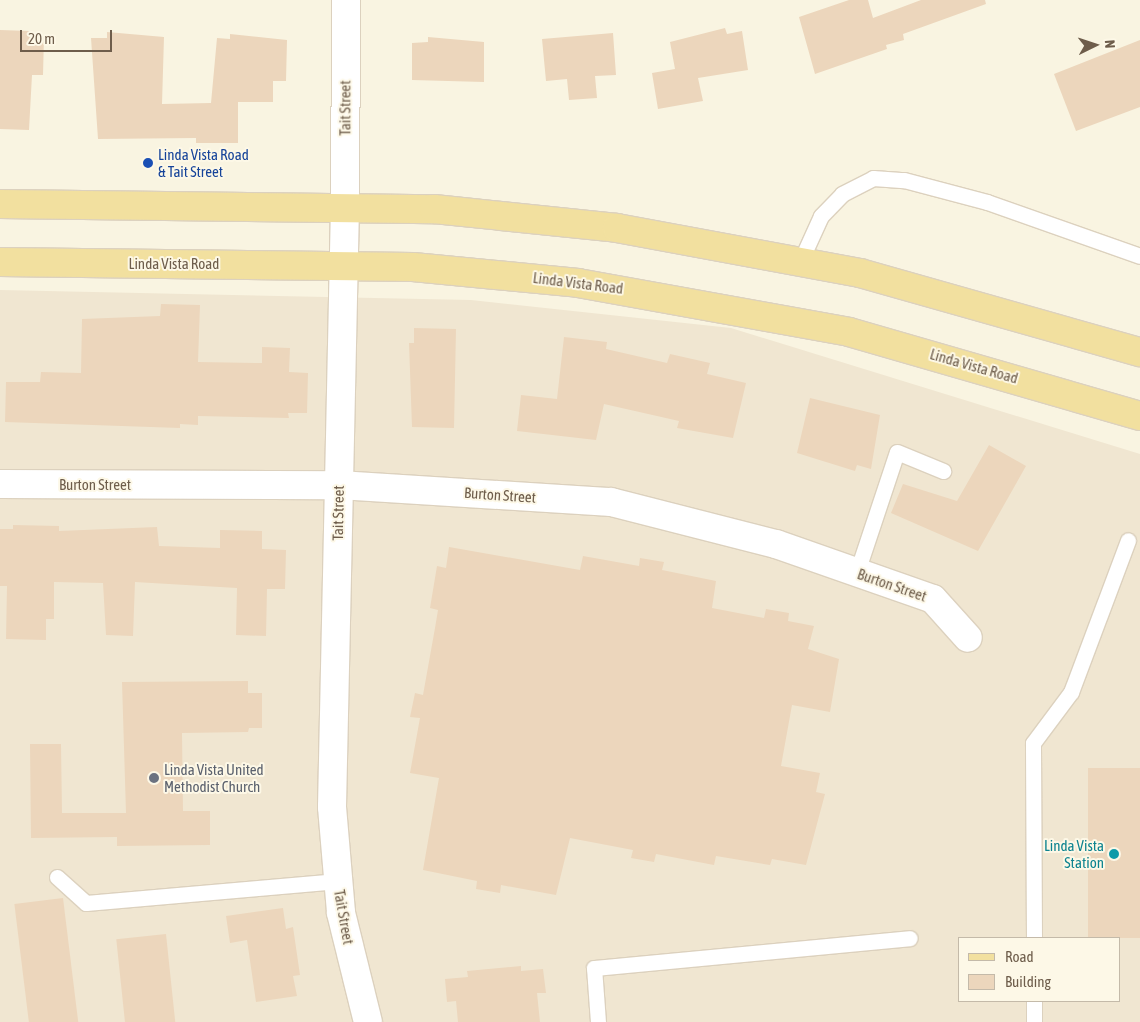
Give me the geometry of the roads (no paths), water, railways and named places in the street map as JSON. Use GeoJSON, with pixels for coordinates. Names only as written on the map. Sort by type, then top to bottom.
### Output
{"type":"FeatureCollection","features":[{"type":"Feature","properties":{"kind":"main road"},"geometry":{"type":"LineString","coordinates":[[0,204],[345,206],[528,217],[713,243],[801,260],[937,293],[1140,352]]}},
{"type":"Feature","properties":{"kind":"main road","name":"Linda Vista Road"},"geometry":{"type":"LineString","coordinates":[[0,262],[344,265],[505,274],[750,311],[916,349],[1140,416]]}},
{"type":"Feature","properties":{"kind":"street","name":"Tait Street"},"geometry":{"type":"LineString","coordinates":[[346,0],[344,265],[332,808],[341,913],[368,1022]]}},
{"type":"Feature","properties":{"kind":"street","name":"Burton Street"},"geometry":{"type":"LineString","coordinates":[[0,484],[339,485],[612,502],[776,544],[933,599],[968,638]]}},
{"type":"Feature","properties":{"kind":"lane"},"geometry":{"type":"LineString","coordinates":[[801,260],[820,216],[842,194],[872,178],[904,180],[987,202],[1140,256]]}},
{"type":"Feature","properties":{"kind":"lane"},"geometry":{"type":"LineString","coordinates":[[857,572],[897,452],[942,471]]}},
{"type":"Feature","properties":{"kind":"lane"},"geometry":{"type":"LineString","coordinates":[[1034,937],[1033,743],[1071,692],[1128,540]]}},
{"type":"Feature","properties":{"kind":"lane"},"geometry":{"type":"LineString","coordinates":[[57,877],[86,903],[338,881]]}},
{"type":"Feature","properties":{"kind":"lane"},"geometry":{"type":"LineString","coordinates":[[598,1022],[594,968],[910,938]]}},
{"type":"Feature","properties":{"kind":"lane"},"geometry":{"type":"LineString","coordinates":[[1034,1002],[1034,1022]]}},
{"type":"Feature","properties":{"kind":"place","name":"Linda Vista Road & Tait Street"},"geometry":{"type":"Point","coordinates":[148,163]}},
{"type":"Feature","properties":{"kind":"place","name":"Linda Vista United Methodist Church"},"geometry":{"type":"Point","coordinates":[154,778]}},
{"type":"Feature","properties":{"kind":"place","name":"Linda Vista Station"},"geometry":{"type":"Point","coordinates":[1114,854]}}]}
